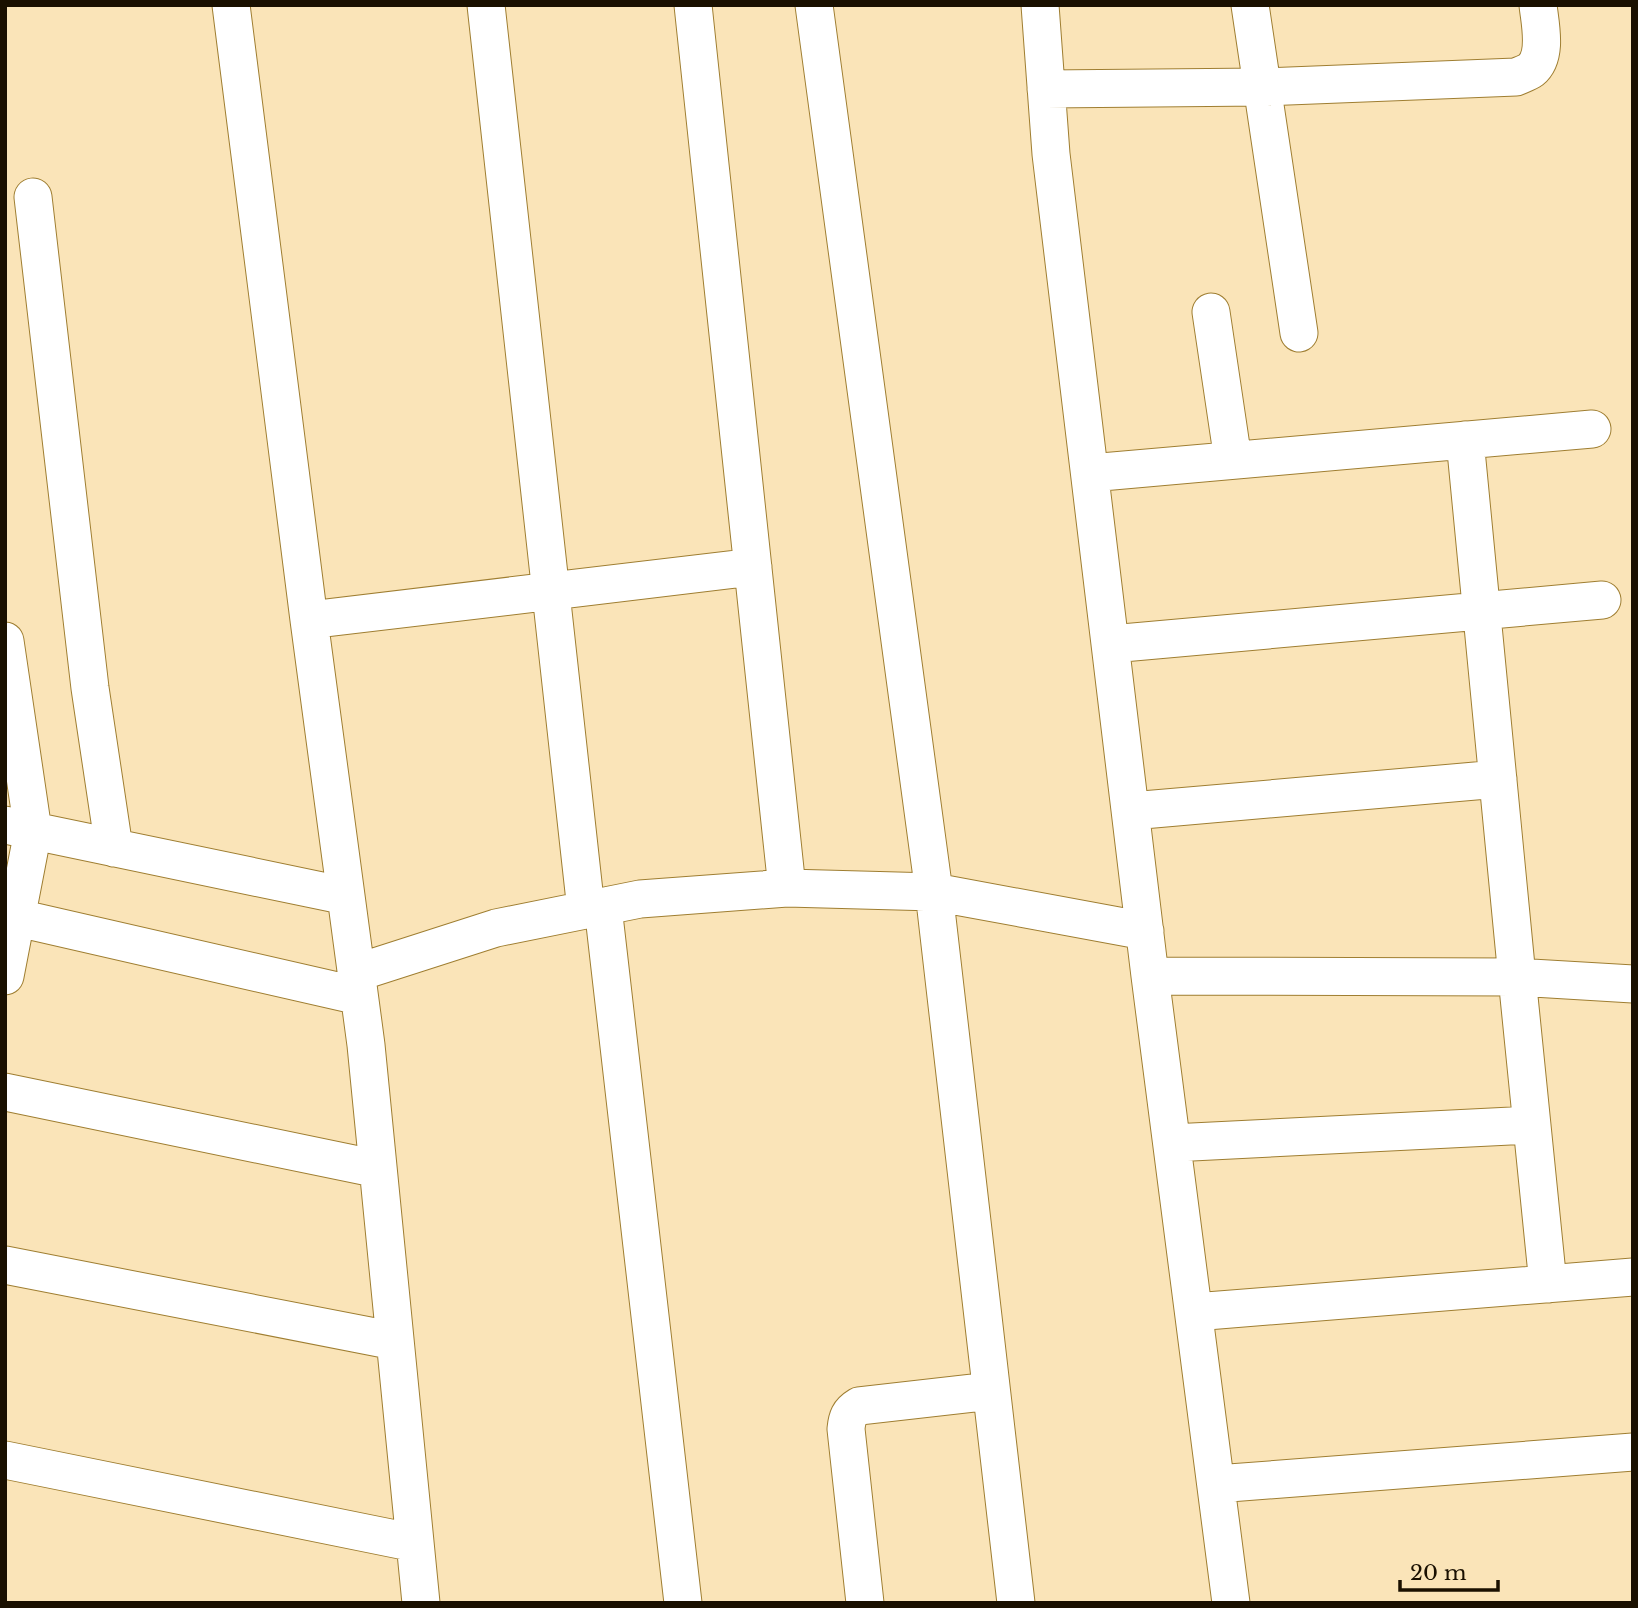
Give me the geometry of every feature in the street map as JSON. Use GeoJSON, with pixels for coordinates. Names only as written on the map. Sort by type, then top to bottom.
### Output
{"type":"FeatureCollection","features":[{"type":"Feature","properties":{"kind":"street"},"geometry":{"type":"LineString","coordinates":[[231,5],[358,985],[421,1603]]}},
{"type":"Feature","properties":{"kind":"street"},"geometry":{"type":"LineString","coordinates":[[486,5],[551,591],[595,908],[683,1603]]}},
{"type":"Feature","properties":{"kind":"street"},"geometry":{"type":"LineString","coordinates":[[694,5],[787,887]]}},
{"type":"Feature","properties":{"kind":"street"},"geometry":{"type":"LineString","coordinates":[[814,5],[934,892],[1016,1603]]}},
{"type":"Feature","properties":{"kind":"street"},"geometry":{"type":"LineString","coordinates":[[1040,5],[1052,154],[1150,976],[1231,1603]]}},
{"type":"Feature","properties":{"kind":"street"},"geometry":{"type":"LineString","coordinates":[[1250,5],[1299,333]]}},
{"type":"Feature","properties":{"kind":"street"},"geometry":{"type":"LineString","coordinates":[[1046,89],[1262,87],[1516,77],[1532,69],[1539,55],[1542,38],[1538,5]]}},
{"type":"Feature","properties":{"kind":"street"},"geometry":{"type":"LineString","coordinates":[[33,197],[90,688],[114,848]]}},
{"type":"Feature","properties":{"kind":"street"},"geometry":{"type":"LineString","coordinates":[[1210,312],[1233,460]]}},
{"type":"Feature","properties":{"kind":"street"},"geometry":{"type":"LineString","coordinates":[[1090,473],[1592,429]]}},
{"type":"Feature","properties":{"kind":"street"},"geometry":{"type":"LineString","coordinates":[[1465,440],[1548,1284]]}},
{"type":"Feature","properties":{"kind":"street"},"geometry":{"type":"LineString","coordinates":[[309,620],[753,567]]}},
{"type":"Feature","properties":{"kind":"street"},"geometry":{"type":"LineString","coordinates":[[1111,644],[1602,600]]}},
{"type":"Feature","properties":{"kind":"street"},"geometry":{"type":"LineString","coordinates":[[5,641],[19,828],[5,976]]}},
{"type":"Feature","properties":{"kind":"street"},"geometry":{"type":"LineString","coordinates":[[1131,811],[1498,779]]}},
{"type":"Feature","properties":{"kind":"street"},"geometry":{"type":"LineString","coordinates":[[19,828],[346,896]]}},
{"type":"Feature","properties":{"kind":"street"},"geometry":{"type":"LineString","coordinates":[[11,916],[358,985],[496,928],[640,899],[787,887],[934,892],[1145,930]]}},
{"type":"Feature","properties":{"kind":"street"},"geometry":{"type":"LineString","coordinates":[[1150,976],[1517,977],[1633,984]]}},
{"type":"Feature","properties":{"kind":"street"},"geometry":{"type":"LineString","coordinates":[[5,1092],[378,1170]]}},
{"type":"Feature","properties":{"kind":"street"},"geometry":{"type":"LineString","coordinates":[[1172,1143],[1532,1125]]}},
{"type":"Feature","properties":{"kind":"street"},"geometry":{"type":"LineString","coordinates":[[5,1265],[395,1341]]}},
{"type":"Feature","properties":{"kind":"street"},"geometry":{"type":"LineString","coordinates":[[1194,1311],[1633,1277]]}},
{"type":"Feature","properties":{"kind":"street"},"geometry":{"type":"LineString","coordinates":[[866,1603],[846,1429],[852,1410],[859,1406],[991,1391]]}},
{"type":"Feature","properties":{"kind":"street"},"geometry":{"type":"LineString","coordinates":[[1216,1484],[1633,1452]]}},
{"type":"Feature","properties":{"kind":"street"},"geometry":{"type":"LineString","coordinates":[[5,1460],[415,1543]]}}]}
